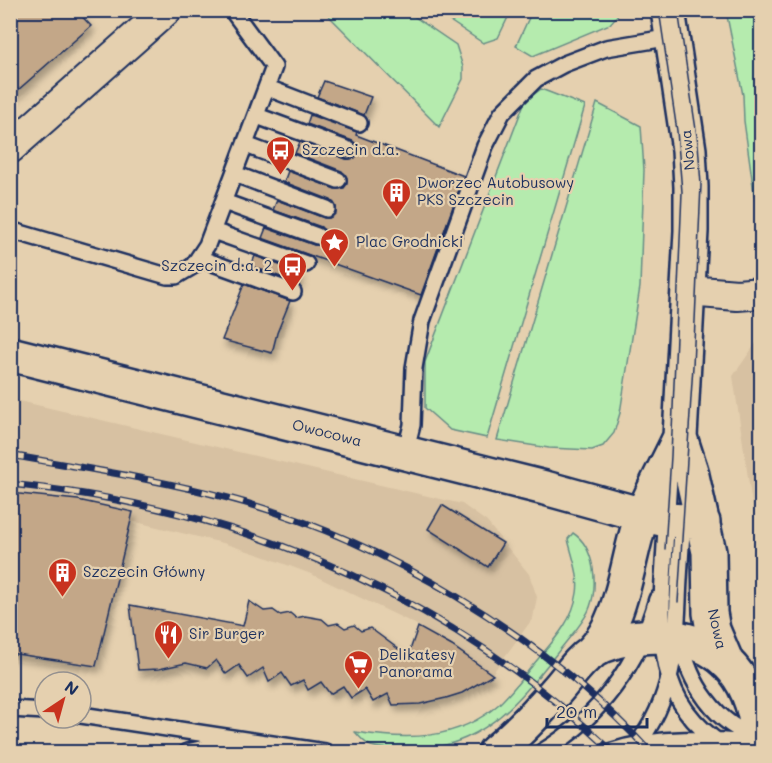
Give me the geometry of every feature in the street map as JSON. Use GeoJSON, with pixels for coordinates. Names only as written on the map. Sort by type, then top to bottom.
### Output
{"type":"FeatureCollection","features":[{"type":"Feature","properties":{"kind":"street"},"geometry":{"type":"LineString","coordinates":[[10,148],[165,10]]}},
{"type":"Feature","properties":{"kind":"street","name":"Nowa"},"geometry":{"type":"LineString","coordinates":[[590,654],[600,641],[615,611],[672,525],[679,449],[692,231],[691,178],[670,24]]}},
{"type":"Feature","properties":{"kind":"street"},"geometry":{"type":"LineString","coordinates":[[688,291],[744,295],[762,293]]}},
{"type":"Feature","properties":{"kind":"street","name":"Owocowa"},"geometry":{"type":"LineString","coordinates":[[10,354],[556,490],[672,525]]}},
{"type":"Feature","properties":{"kind":"street","name":"Nowa"},"geometry":{"type":"LineString","coordinates":[[672,525],[679,449]]}},
{"type":"Feature","properties":{"kind":"street","name":"Nowa"},"geometry":{"type":"LineString","coordinates":[[672,525],[709,552],[710,613],[716,640],[752,704],[756,745]]}},
{"type":"Feature","properties":{"kind":"street"},"geometry":{"type":"LineString","coordinates":[[511,746],[590,654],[620,639],[666,637],[710,649],[762,699]]}},
{"type":"Feature","properties":{"kind":"lane"},"geometry":{"type":"LineString","coordinates":[[10,230],[167,276],[177,276],[185,272],[199,258],[213,231],[274,67],[232,10]]}},
{"type":"Feature","properties":{"kind":"lane"},"geometry":{"type":"LineString","coordinates":[[405,453],[412,425],[414,368],[422,321],[485,146],[502,113],[536,79],[564,64],[670,24]]}},
{"type":"Feature","properties":{"kind":"lane"},"geometry":{"type":"LineString","coordinates":[[268,88],[359,123]]}},
{"type":"Feature","properties":{"kind":"lane"},"geometry":{"type":"LineString","coordinates":[[257,116],[349,150]]}},
{"type":"Feature","properties":{"kind":"lane"},"geometry":{"type":"LineString","coordinates":[[246,145],[338,180]]}},
{"type":"Feature","properties":{"kind":"lane"},"geometry":{"type":"LineString","coordinates":[[235,174],[327,208]]}},
{"type":"Feature","properties":{"kind":"lane"},"geometry":{"type":"LineString","coordinates":[[224,202],[316,236]]}},
{"type":"Feature","properties":{"kind":"lane"},"geometry":{"type":"LineString","coordinates":[[213,231],[306,264]]}},
{"type":"Feature","properties":{"kind":"lane"},"geometry":{"type":"LineString","coordinates":[[199,258],[293,292]]}},
{"type":"Feature","properties":{"kind":"lane"},"geometry":{"type":"LineString","coordinates":[[542,753],[575,729],[598,707],[629,666],[666,637],[678,602],[672,525]]}},
{"type":"Feature","properties":{"kind":"lane"},"geometry":{"type":"LineString","coordinates":[[672,525],[666,637],[669,680],[690,718],[713,740],[756,745]]}},
{"type":"Feature","properties":{"kind":"lane"},"geometry":{"type":"LineString","coordinates":[[666,637],[704,697],[756,745]]}},
{"type":"Feature","properties":{"kind":"lane"},"geometry":{"type":"LineString","coordinates":[[633,749],[654,719],[669,680]]}},
{"type":"Feature","properties":{"kind":"lane"},"geometry":{"type":"LineString","coordinates":[[10,709],[33,710]]}},
{"type":"Feature","properties":{"kind":"lane"},"geometry":{"type":"LineString","coordinates":[[93,717],[325,753]]}},
{"type":"Feature","properties":{"kind":"lane"},"geometry":{"type":"LineString","coordinates":[[609,753],[679,739],[756,745]]}},
{"type":"Feature","properties":{"kind":"lane"},"geometry":{"type":"LineString","coordinates":[[187,753],[248,740]]}},
{"type":"Feature","properties":{"kind":"lane"},"geometry":{"type":"LineString","coordinates":[[485,753],[511,746]]}},
{"type":"Feature","properties":{"kind":"shaded area"},"geometry":{"type":"Polygon","coordinates":[[[761,336],[761,565],[733,376],[761,336]]]}},
{"type":"Feature","properties":{"kind":"shaded area"},"geometry":{"type":"Polygon","coordinates":[[[11,399],[462,504],[487,522],[529,574],[537,597],[533,618],[492,674],[415,624],[311,574],[223,543],[132,521],[133,512],[78,500],[11,493],[11,399]]]}},
{"type":"Feature","properties":{"kind":"green space"},"geometry":{"type":"Polygon","coordinates":[[[532,10],[621,11],[610,24],[533,56],[516,46],[532,10]]]}},
{"type":"Feature","properties":{"kind":"green space"},"geometry":{"type":"Polygon","coordinates":[[[324,11],[406,11],[456,45],[463,67],[463,79],[439,127],[324,11]]]}},
{"type":"Feature","properties":{"kind":"green space"},"geometry":{"type":"Polygon","coordinates":[[[435,11],[511,11],[498,38],[483,43],[435,11]]]}},
{"type":"Feature","properties":{"kind":"green space"},"geometry":{"type":"Polygon","coordinates":[[[726,11],[761,11],[761,209],[755,200],[744,121],[743,95],[726,11]]]}},
{"type":"Feature","properties":{"kind":"green space"},"geometry":{"type":"Polygon","coordinates":[[[541,89],[585,106],[487,438],[450,430],[425,408],[425,362],[525,101],[541,89]]]}},
{"type":"Feature","properties":{"kind":"green space"},"geometry":{"type":"Polygon","coordinates":[[[597,103],[641,126],[644,170],[640,287],[620,413],[614,433],[603,446],[592,450],[549,448],[497,440],[597,103]]]}},
{"type":"Feature","properties":{"kind":"green space"},"geometry":{"type":"Polygon","coordinates":[[[573,533],[586,547],[593,567],[594,588],[590,607],[582,622],[541,673],[506,711],[486,727],[463,739],[438,747],[378,748],[367,744],[355,732],[394,736],[431,735],[466,725],[499,704],[557,636],[572,612],[578,586],[577,572],[568,539],[573,533]]]}},
{"type":"Feature","properties":{"kind":"building"},"geometry":{"type":"Polygon","coordinates":[[[10,10],[76,10],[91,26],[10,97],[10,10]]]}},
{"type":"Feature","properties":{"kind":"building"},"geometry":{"type":"Polygon","coordinates":[[[324,81],[371,97],[364,115],[317,97],[324,81]]]}},
{"type":"Feature","properties":{"kind":"building","name":"Dworzec Autobusowy PKS Szczecin"},"geometry":{"type":"Polygon","coordinates":[[[310,115],[464,176],[421,295],[262,238],[266,228],[314,245],[319,245],[326,240],[326,234],[321,227],[273,210],[277,200],[324,218],[329,218],[336,213],[336,207],[331,200],[284,182],[288,171],[335,189],[344,188],[347,184],[347,178],[342,171],[295,153],[300,142],[346,159],[355,158],[358,154],[358,148],[353,141],[307,124],[310,115]]]}},
{"type":"Feature","properties":{"kind":"building"},"geometry":{"type":"Polygon","coordinates":[[[255,256],[301,273],[297,283],[251,266],[255,256]]]}},
{"type":"Feature","properties":{"kind":"building"},"geometry":{"type":"Polygon","coordinates":[[[244,284],[290,301],[277,333],[272,353],[222,340],[244,284]]]}},
{"type":"Feature","properties":{"kind":"building","name":"Szczecin Główny"},"geometry":{"type":"Polygon","coordinates":[[[10,493],[78,500],[133,512],[96,666],[10,653],[10,493]]]}},
{"type":"Feature","properties":{"kind":"building"},"geometry":{"type":"Polygon","coordinates":[[[442,505],[503,543],[488,567],[428,529],[442,505]]]}},
{"type":"Feature","properties":{"kind":"building"},"geometry":{"type":"Polygon","coordinates":[[[249,601],[264,611],[273,610],[280,615],[290,613],[296,618],[305,616],[322,619],[329,625],[338,623],[345,628],[354,625],[361,631],[370,628],[408,656],[418,627],[452,646],[493,675],[462,693],[446,698],[420,704],[393,705],[388,694],[373,702],[365,689],[351,698],[343,686],[330,694],[321,682],[308,690],[303,680],[291,686],[282,673],[269,682],[263,668],[248,678],[239,665],[226,674],[216,660],[207,668],[186,663],[159,669],[138,670],[130,605],[243,626],[249,601]]]}},
{"type":"Feature","properties":{"kind":"tram line"},"geometry":{"type":"LineString","coordinates":[[659,10],[677,131],[682,192],[665,549]]}},
{"type":"Feature","properties":{"kind":"tram line"},"geometry":{"type":"LineString","coordinates":[[678,10],[698,143],[701,185],[693,366],[678,602]]}},
{"type":"Feature","properties":{"kind":"railway"},"geometry":{"type":"LineString","coordinates":[[10,455],[201,491],[286,516],[344,538],[401,565],[457,596],[510,631],[561,669],[608,709],[650,752]]}},
{"type":"Feature","properties":{"kind":"railway"},"geometry":{"type":"LineString","coordinates":[[10,484],[95,496],[177,514],[257,537],[334,567],[409,603],[480,646],[548,696],[613,752]]}},
{"type":"Feature","properties":{"kind":"place","name":"Szczecin d.a."},"geometry":{"type":"Point","coordinates":[281,176]}},
{"type":"Feature","properties":{"kind":"place","name":"Dworzec Autobusowy PKS Szczecin"},"geometry":{"type":"Point","coordinates":[396,218]}},
{"type":"Feature","properties":{"kind":"place","name":"Plac Grodnicki"},"geometry":{"type":"Point","coordinates":[335,268]}},
{"type":"Feature","properties":{"kind":"place","name":"Szczecin d.a. 2"},"geometry":{"type":"Point","coordinates":[293,292]}},
{"type":"Feature","properties":{"kind":"place","name":"Szczecin Główny"},"geometry":{"type":"Point","coordinates":[62,598]}},
{"type":"Feature","properties":{"kind":"place","name":"Sir Burger"},"geometry":{"type":"Point","coordinates":[168,660]}},
{"type":"Feature","properties":{"kind":"place","name":"Delikatesy Panorama"},"geometry":{"type":"Point","coordinates":[358,690]}}]}
